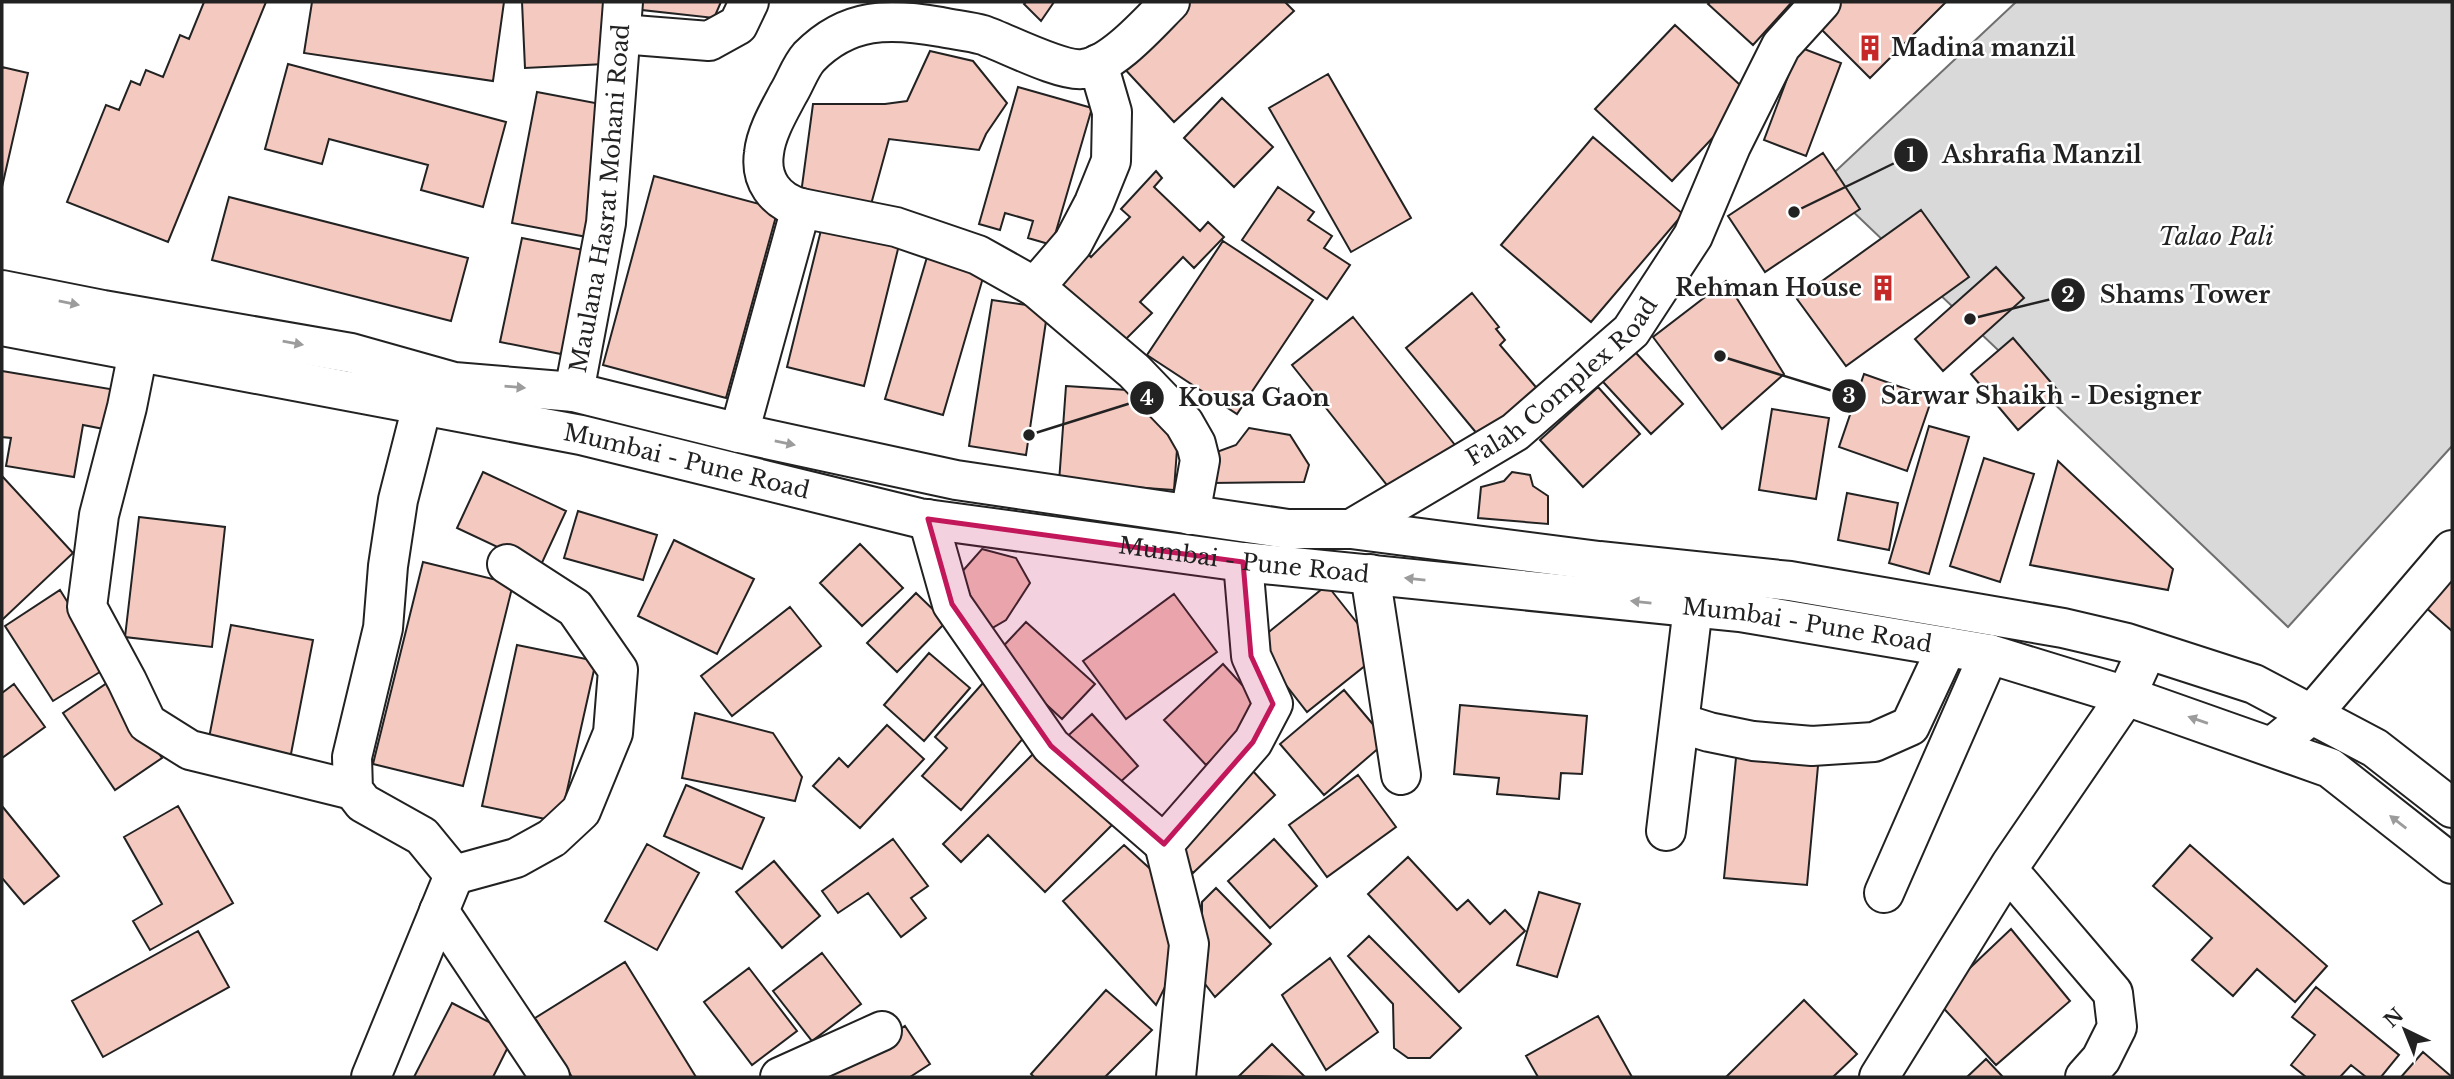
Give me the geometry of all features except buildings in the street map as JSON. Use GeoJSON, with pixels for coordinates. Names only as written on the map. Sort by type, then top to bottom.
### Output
{"type":"FeatureCollection","features":[{"type":"Feature","properties":{"kind":"street"},"geometry":{"type":"LineString","coordinates":[[622,18],[709,41],[738,25],[749,2]]}},
{"type":"Feature","properties":{"kind":"street"},"geometry":{"type":"LineString","coordinates":[[1170,2],[1141,31],[1098,64],[1087,69],[1076,70],[1032,56],[981,34],[918,23],[871,22],[840,33],[808,58],[779,112],[764,150],[763,170],[770,186],[786,204],[896,227],[978,255],[1035,287],[1134,371],[1184,423],[1196,444],[1200,460],[1190,515]]}},
{"type":"Feature","properties":{"kind":"street","name":"Falah Complex Road"},"geometry":{"type":"LineString","coordinates":[[1352,529],[1515,432],[1630,331],[1693,236],[1731,146],[1781,46],[1821,2]]}},
{"type":"Feature","properties":{"kind":"street","name":"Maulana Hasrat Mohani Road"},"geometry":{"type":"LineString","coordinates":[[574,392],[606,223],[622,18]]}},
{"type":"Feature","properties":{"kind":"street"},"geometry":{"type":"LineString","coordinates":[[1035,287],[1073,243],[1094,203],[1111,161],[1112,112],[1098,64]]}},
{"type":"Feature","properties":{"kind":"street"},"geometry":{"type":"LineString","coordinates":[[739,433],[801,208]]}},
{"type":"Feature","properties":{"kind":"street","name":"Mumbai - Pune Road"},"geometry":{"type":"LineString","coordinates":[[2,290],[351,352],[454,382],[574,392],[739,433],[956,480],[1288,528],[1352,529],[1600,561],[1790,581],[2063,628],[2147,650],[2254,684],[2375,748],[2452,808]]}},
{"type":"Feature","properties":{"kind":"street","name":"Mumbai - Pune Road"},"geometry":{"type":"LineString","coordinates":[[2,326],[581,435],[928,519],[1243,562],[1740,612],[1989,654],[2126,695],[2330,768],[2452,864]]}},
{"type":"Feature","properties":{"kind":"street"},"geometry":{"type":"LineString","coordinates":[[138,352],[127,407],[99,515],[87,607],[147,723],[190,750],[353,790]]}},
{"type":"Feature","properties":{"kind":"street"},"geometry":{"type":"LineString","coordinates":[[422,406],[398,500],[387,566],[383,628],[352,757],[353,790],[363,803],[422,836],[454,875]]}},
{"type":"Feature","properties":{"kind":"street"},"geometry":{"type":"LineString","coordinates":[[928,519],[952,604],[1051,746],[1164,844],[1189,944],[1176,1077]]}},
{"type":"Feature","properties":{"kind":"street"},"geometry":{"type":"LineString","coordinates":[[2273,747],[2312,715],[2452,550]]}},
{"type":"Feature","properties":{"kind":"street"},"geometry":{"type":"LineString","coordinates":[[1164,844],[1253,742],[1273,704],[1251,656],[1243,562]]}},
{"type":"Feature","properties":{"kind":"street"},"geometry":{"type":"LineString","coordinates":[[454,875],[516,858],[552,838],[581,811],[613,733],[618,670],[575,608],[507,564]]}},
{"type":"Feature","properties":{"kind":"street"},"geometry":{"type":"LineString","coordinates":[[1370,574],[1401,775]]}},
{"type":"Feature","properties":{"kind":"street"},"geometry":{"type":"LineString","coordinates":[[1667,831],[1693,607]]}},
{"type":"Feature","properties":{"kind":"street"},"geometry":{"type":"LineString","coordinates":[[1680,723],[1753,741],[1812,746],[1874,742],[1910,726],[1947,647]]}},
{"type":"Feature","properties":{"kind":"street"},"geometry":{"type":"LineString","coordinates":[[1879,1077],[2008,870],[2126,695],[2147,650]]}},
{"type":"Feature","properties":{"kind":"street"},"geometry":{"type":"LineString","coordinates":[[1884,892],[1989,654]]}},
{"type":"Feature","properties":{"kind":"street"},"geometry":{"type":"LineString","coordinates":[[2008,870],[2113,993],[2117,1027],[2101,1059],[2085,1077]]}},
{"type":"Feature","properties":{"kind":"street"},"geometry":{"type":"LineString","coordinates":[[372,1077],[454,875]]}},
{"type":"Feature","properties":{"kind":"street"},"geometry":{"type":"LineString","coordinates":[[439,911],[550,1077]]}},
{"type":"Feature","properties":{"kind":"street"},"geometry":{"type":"LineString","coordinates":[[780,1077],[882,1031]]}},
{"type":"Feature","properties":{"kind":"highlighted area"},"geometry":{"type":"Polygon","coordinates":[[[928,519],[1243,562],[1251,656],[1273,704],[1253,742],[1164,844],[1051,746],[952,604],[928,519]]]}},
{"type":"Feature","properties":{"kind":"water","name":"Talao Pali"},"geometry":{"type":"Polygon","coordinates":[[[2016,2],[2452,2],[2452,446],[2288,627],[1823,183],[2016,2]]]}},
{"type":"Feature","properties":{"kind":"place","name":"Madina manzil"},"geometry":{"type":"Point","coordinates":[1870,48]}},
{"type":"Feature","properties":{"kind":"place","name":"Ashrafia Manzil"},"geometry":{"type":"Point","coordinates":[1794,212]}},
{"type":"Feature","properties":{"kind":"place","name":"Rehman House"},"geometry":{"type":"Point","coordinates":[1883,288]}},
{"type":"Feature","properties":{"kind":"place","name":"Shams Tower"},"geometry":{"type":"Point","coordinates":[1970,319]}},
{"type":"Feature","properties":{"kind":"place","name":"Sarwar Shaikh - Designer"},"geometry":{"type":"Point","coordinates":[1720,356]}},
{"type":"Feature","properties":{"kind":"place","name":"Kousa Gaon"},"geometry":{"type":"Point","coordinates":[1029,435]}}]}
